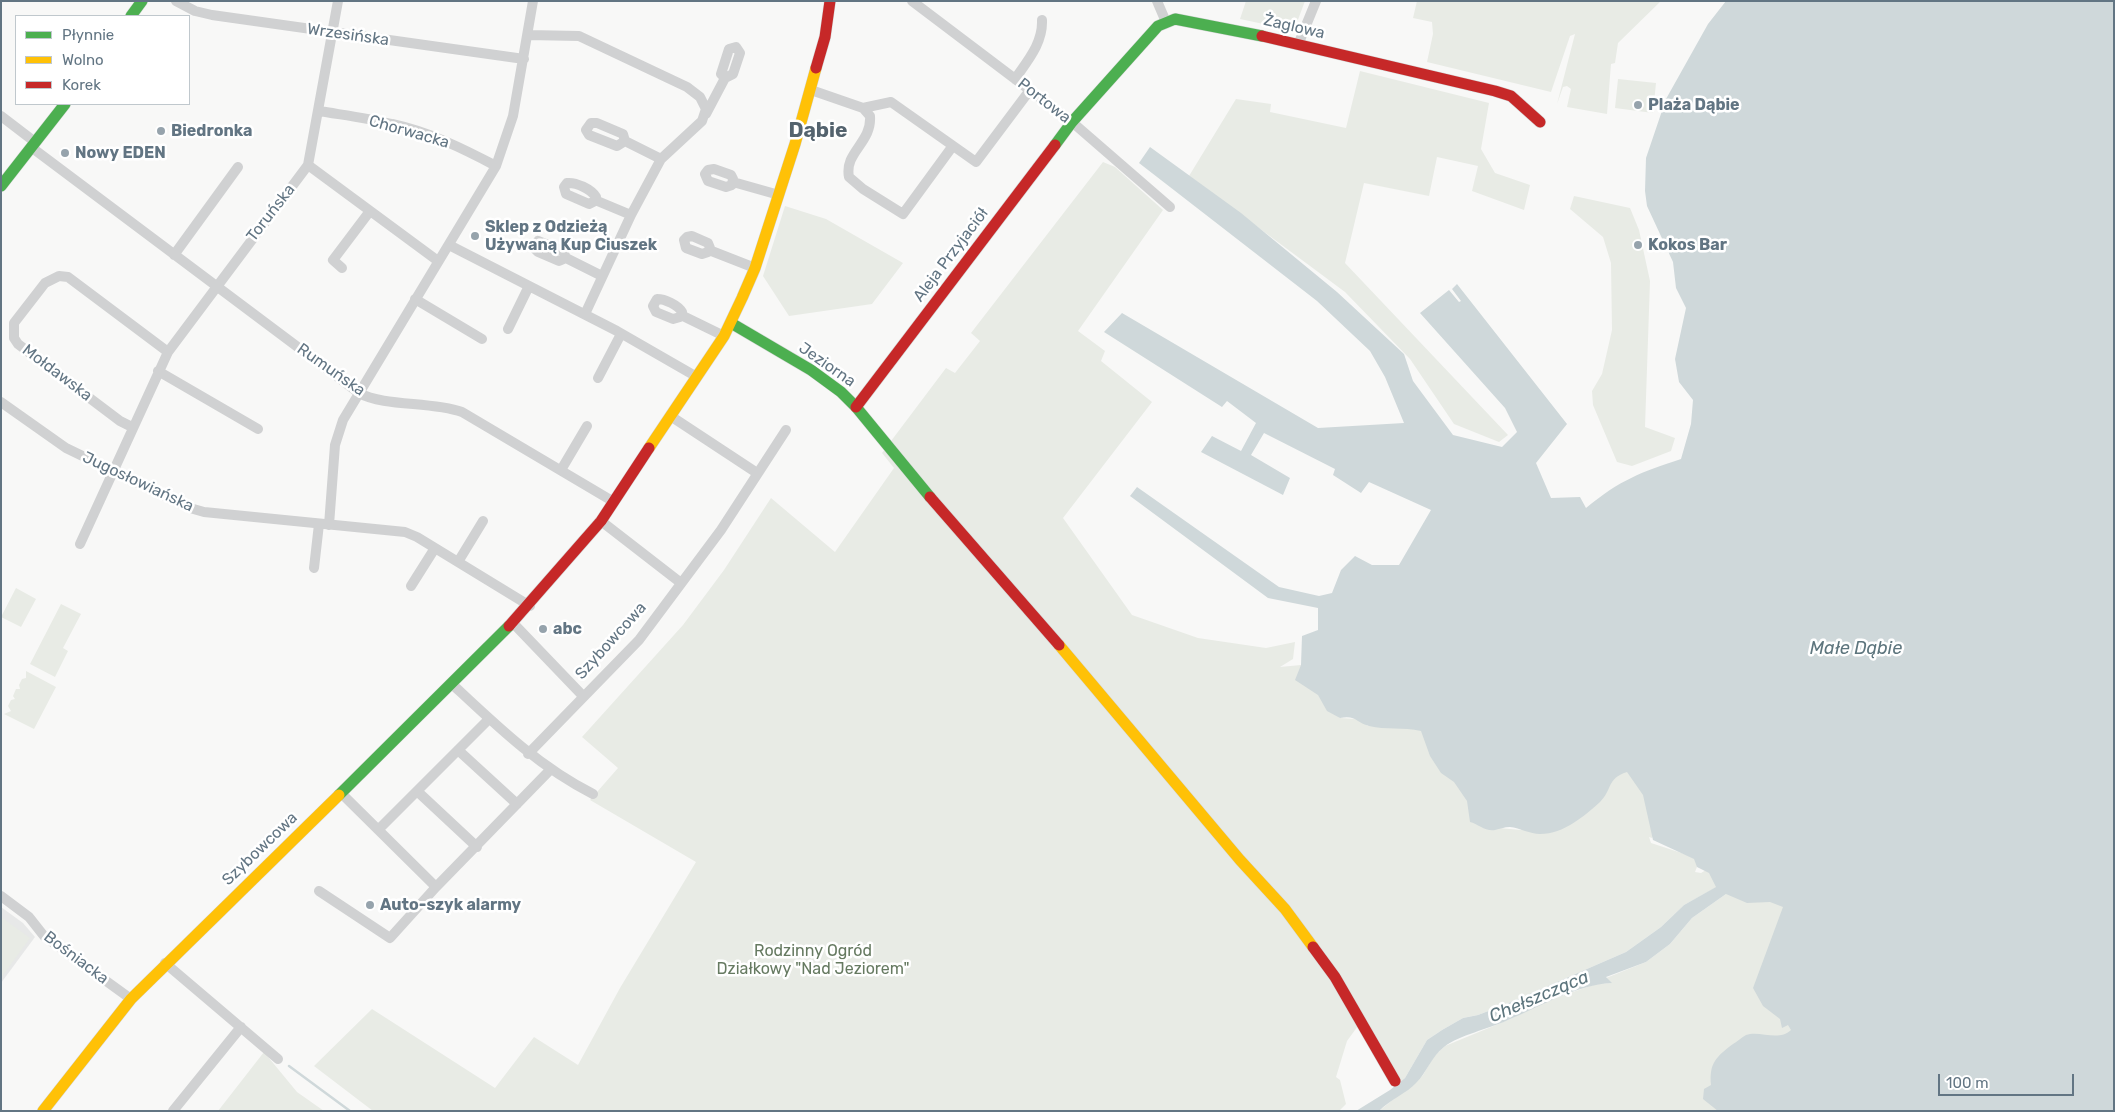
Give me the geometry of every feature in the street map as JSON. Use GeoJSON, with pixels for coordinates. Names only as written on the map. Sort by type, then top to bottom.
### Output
{"type":"FeatureCollection","features":[{"type":"Feature","properties":{"kind":"street"},"geometry":{"type":"LineString","coordinates":[[132,15],[142,1]]}},
{"type":"Feature","properties":{"kind":"street","name":"Wrzesińska"},"geometry":{"type":"LineString","coordinates":[[176,1],[195,11],[212,16],[524,59]]}},
{"type":"Feature","properties":{"kind":"street","name":"Toruńska"},"geometry":{"type":"LineString","coordinates":[[80,544],[112,470],[168,352],[308,166],[338,1]]}},
{"type":"Feature","properties":{"kind":"street"},"geometry":{"type":"LineString","coordinates":[[314,568],[324,525],[335,445],[342,420],[496,166],[510,131],[533,1]]}},
{"type":"Feature","properties":{"kind":"street","name":"Szybowcowa"},"geometry":{"type":"LineString","coordinates":[[43,1111],[131,999],[530,606],[614,502],[724,336],[755,268],[811,90],[824,37],[830,1]]}},
{"type":"Feature","properties":{"kind":"street","name":"Portowa"},"geometry":{"type":"LineString","coordinates":[[912,1],[1072,122],[1170,207]]}},
{"type":"Feature","properties":{"kind":"street"},"geometry":{"type":"LineString","coordinates":[[1072,122],[1148,35],[1166,22],[1156,1]]}},
{"type":"Feature","properties":{"kind":"street"},"geometry":{"type":"LineString","coordinates":[[1298,45],[1316,1]]}},
{"type":"Feature","properties":{"kind":"street","name":"Żaglowa"},"geometry":{"type":"LineString","coordinates":[[1166,22],[1185,19],[1511,96],[1540,122]]}},
{"type":"Feature","properties":{"kind":"street"},"geometry":{"type":"LineString","coordinates":[[1016,79],[1039,43],[1042,34],[1042,20]]}},
{"type":"Feature","properties":{"kind":"street"},"geometry":{"type":"LineString","coordinates":[[528,35],[579,36],[693,91],[700,97],[706,109],[706,114]]}},
{"type":"Feature","properties":{"kind":"street"},"geometry":{"type":"LineString","coordinates":[[585,314],[631,216],[661,159],[702,121],[725,78]]}},
{"type":"Feature","properties":{"kind":"street"},"geometry":{"type":"LineString","coordinates":[[811,90],[863,108],[870,116],[870,132],[848,163],[849,177],[863,189],[903,214],[952,147]]}},
{"type":"Feature","properties":{"kind":"street"},"geometry":{"type":"LineString","coordinates":[[863,108],[890,102],[976,162],[1030,90]]}},
{"type":"Feature","properties":{"kind":"street"},"geometry":{"type":"LineString","coordinates":[[1,186],[64,105]]}},
{"type":"Feature","properties":{"kind":"street","name":"Chorwacka"},"geometry":{"type":"LineString","coordinates":[[319,111],[391,124],[413,130],[450,143],[496,166]]}},
{"type":"Feature","properties":{"kind":"street","name":"Rumuńska"},"geometry":{"type":"LineString","coordinates":[[1,116],[33,145],[174,255],[359,393],[376,398],[448,407],[462,412],[614,502]]}},
{"type":"Feature","properties":{"kind":"street","name":"Aleja Przyjaciół"},"geometry":{"type":"LineString","coordinates":[[856,407],[1072,122]]}},
{"type":"Feature","properties":{"kind":"street"},"geometry":{"type":"LineString","coordinates":[[625,141],[661,159]]}},
{"type":"Feature","properties":{"kind":"street"},"geometry":{"type":"LineString","coordinates":[[308,166],[438,261]]}},
{"type":"Feature","properties":{"kind":"street"},"geometry":{"type":"LineString","coordinates":[[174,255],[238,167]]}},
{"type":"Feature","properties":{"kind":"street"},"geometry":{"type":"LineString","coordinates":[[733,182],[779,195]]}},
{"type":"Feature","properties":{"kind":"street"},"geometry":{"type":"LineString","coordinates":[[595,200],[631,216]]}},
{"type":"Feature","properties":{"kind":"street"},"geometry":{"type":"LineString","coordinates":[[342,268],[333,260],[370,211]]}},
{"type":"Feature","properties":{"kind":"street"},"geometry":{"type":"LineString","coordinates":[[449,245],[585,314],[697,377]]}},
{"type":"Feature","properties":{"kind":"street"},"geometry":{"type":"LineString","coordinates":[[709,250],[755,268]]}},
{"type":"Feature","properties":{"kind":"street"},"geometry":{"type":"LineString","coordinates":[[566,258],[602,276]]}},
{"type":"Feature","properties":{"kind":"street","name":"Mołdawska"},"geometry":{"type":"LineString","coordinates":[[132,427],[120,421],[18,344],[14,338],[14,323],[45,282],[59,276],[68,278],[168,352]]}},
{"type":"Feature","properties":{"kind":"street"},"geometry":{"type":"LineString","coordinates":[[508,329],[529,286]]}},
{"type":"Feature","properties":{"kind":"street"},"geometry":{"type":"LineString","coordinates":[[415,299],[482,339]]}},
{"type":"Feature","properties":{"kind":"street"},"geometry":{"type":"LineString","coordinates":[[681,315],[724,336]]}},
{"type":"Feature","properties":{"kind":"street","name":"Jeziorna"},"geometry":{"type":"LineString","coordinates":[[731,323],[811,370],[841,392],[856,407],[908,472],[1043,626],[1240,860],[1285,909],[1335,976],[1395,1082]]}},
{"type":"Feature","properties":{"kind":"street"},"geometry":{"type":"LineString","coordinates":[[598,378],[621,334]]}},
{"type":"Feature","properties":{"kind":"street"},"geometry":{"type":"LineString","coordinates":[[158,371],[258,429]]}},
{"type":"Feature","properties":{"kind":"street","name":"Jugosłowiańska"},"geometry":{"type":"LineString","coordinates":[[1,402],[66,448],[204,512],[405,532],[435,548],[530,606]]}},
{"type":"Feature","properties":{"kind":"street"},"geometry":{"type":"LineString","coordinates":[[672,416],[757,473]]}},
{"type":"Feature","properties":{"kind":"street"},"geometry":{"type":"LineString","coordinates":[[561,470],[587,426]]}},
{"type":"Feature","properties":{"kind":"street","name":"Szybowcowa"},"geometry":{"type":"LineString","coordinates":[[528,754],[639,640],[720,530],[786,430]]}},
{"type":"Feature","properties":{"kind":"street"},"geometry":{"type":"LineString","coordinates":[[600,521],[681,583]]}},
{"type":"Feature","properties":{"kind":"street"},"geometry":{"type":"LineString","coordinates":[[458,562],[483,522]]}},
{"type":"Feature","properties":{"kind":"street"},"geometry":{"type":"LineString","coordinates":[[411,586],[435,548]]}},
{"type":"Feature","properties":{"kind":"street","name":"Szybowcowa"},"geometry":{"type":"LineString","coordinates":[[513,623],[583,696]]}},
{"type":"Feature","properties":{"kind":"street"},"geometry":{"type":"LineString","coordinates":[[452,684],[488,720],[528,754],[550,770],[594,794]]}},
{"type":"Feature","properties":{"kind":"street"},"geometry":{"type":"LineString","coordinates":[[379,829],[488,720]]}},
{"type":"Feature","properties":{"kind":"street"},"geometry":{"type":"LineString","coordinates":[[458,750],[518,804]]}},
{"type":"Feature","properties":{"kind":"street"},"geometry":{"type":"LineString","coordinates":[[320,891],[390,938],[436,887],[550,770]]}},
{"type":"Feature","properties":{"kind":"street"},"geometry":{"type":"LineString","coordinates":[[417,791],[477,846]]}},
{"type":"Feature","properties":{"kind":"street"},"geometry":{"type":"LineString","coordinates":[[341,793],[436,887]]}},
{"type":"Feature","properties":{"kind":"street","name":"Bośniacka"},"geometry":{"type":"LineString","coordinates":[[1,896],[28,917],[44,936],[131,999]]}},
{"type":"Feature","properties":{"kind":"street"},"geometry":{"type":"LineString","coordinates":[[166,963],[278,1059]]}},
{"type":"Feature","properties":{"kind":"street"},"geometry":{"type":"LineString","coordinates":[[173,1111],[241,1027]]}},
{"type":"Feature","properties":{"kind":"shaded area"},"geometry":{"type":"Polygon","coordinates":[[[1,907],[23,923],[35,937],[1,983],[1,907]]]}},
{"type":"Feature","properties":{"kind":"green space"},"geometry":{"type":"Polygon","coordinates":[[[1246,1],[1305,1],[1296,25],[1287,29],[1240,19],[1246,1]]]}},
{"type":"Feature","properties":{"kind":"green space"},"geometry":{"type":"Polygon","coordinates":[[[1417,1],[1661,1],[1618,43],[1615,63],[1611,64],[1607,114],[1567,107],[1571,89],[1567,86],[1563,87],[1557,104],[1575,34],[1570,36],[1551,92],[1427,62],[1433,34],[1432,22],[1413,18],[1417,1]]]}},
{"type":"Feature","properties":{"kind":"green space"},"geometry":{"type":"Polygon","coordinates":[[[1360,71],[1489,103],[1481,149],[1495,173],[1530,185],[1524,210],[1472,191],[1478,166],[1437,157],[1429,196],[1364,183],[1345,263],[1508,435],[1499,442],[1454,424],[1410,359],[1345,292],[1189,176],[1236,99],[1271,104],[1270,112],[1346,128],[1360,71]]]}},
{"type":"Feature","properties":{"kind":"green space"},"geometry":{"type":"Polygon","coordinates":[[[1618,79],[1656,83],[1653,113],[1615,108],[1618,79]]]}},
{"type":"Feature","properties":{"kind":"green space","name":"Rodzinny Ogród Działkowy \"Nad Jeziorem\""},"geometry":{"type":"Polygon","coordinates":[[[1103,162],[1115,167],[1163,210],[1078,331],[1105,351],[1101,361],[1152,402],[1063,518],[1132,615],[1198,638],[1266,648],[1295,642],[1293,659],[1280,667],[1301,665],[1340,718],[1357,719],[1368,726],[1408,713],[1499,828],[1521,830],[1627,717],[1656,833],[1652,838],[1649,837],[1651,843],[1700,859],[1695,872],[1701,873],[1716,864],[1717,887],[1684,905],[1661,927],[1626,952],[1504,1005],[1478,1015],[1463,1018],[1442,1030],[1427,1040],[1405,1078],[1400,1082],[1363,1019],[1347,1041],[1336,1077],[1340,1080],[1346,1104],[1339,1111],[373,1111],[314,1066],[372,1009],[495,1088],[534,1037],[578,1065],[620,988],[696,862],[590,800],[618,768],[582,737],[683,625],[724,570],[771,498],[835,552],[894,468],[882,453],[946,368],[955,373],[980,341],[971,333],[1103,162]]]}},
{"type":"Feature","properties":{"kind":"green space"},"geometry":{"type":"Polygon","coordinates":[[[1574,196],[1630,208],[1639,230],[1650,281],[1645,427],[1675,438],[1671,451],[1632,466],[1617,462],[1593,405],[1592,391],[1602,374],[1612,330],[1611,263],[1603,237],[1570,209],[1574,196]]]}},
{"type":"Feature","properties":{"kind":"green space"},"geometry":{"type":"Polygon","coordinates":[[[785,206],[826,219],[903,263],[872,304],[789,316],[763,276],[785,206]]]}},
{"type":"Feature","properties":{"kind":"green space"},"geometry":{"type":"Polygon","coordinates":[[[16,588],[36,599],[21,627],[1,617],[16,588]]]}},
{"type":"Feature","properties":{"kind":"green space"},"geometry":{"type":"Polygon","coordinates":[[[61,604],[81,614],[63,648],[68,651],[55,677],[30,664],[61,604]]]}},
{"type":"Feature","properties":{"kind":"green space"},"geometry":{"type":"Polygon","coordinates":[[[26,671],[56,687],[34,729],[4,714],[11,711],[8,706],[11,700],[15,699],[13,696],[16,689],[20,689],[19,685],[22,679],[26,678],[26,671]]]}},
{"type":"Feature","properties":{"kind":"green space"},"geometry":{"type":"Polygon","coordinates":[[[1782,887],[1801,1011],[1754,1111],[1379,1111],[1423,1075],[1434,1056],[1445,1046],[1550,1000],[1596,984],[1611,983],[1606,978],[1646,962],[1670,944],[1692,918],[1726,894],[1782,887]]]}},
{"type":"Feature","properties":{"kind":"green space"},"geometry":{"type":"Polygon","coordinates":[[[1,917],[30,938],[1,978],[1,917]]]}},
{"type":"Feature","properties":{"kind":"green space"},"geometry":{"type":"Polygon","coordinates":[[[264,1052],[297,1092],[324,1111],[218,1111],[264,1052]]]}},
{"type":"Feature","properties":{"kind":"water","name":"Małe Dąbie"},"geometry":{"type":"Polygon","coordinates":[[[1726,1],[2114,1],[2114,1111],[1718,1111],[1703,1099],[1704,1089],[1711,1085],[1711,1071],[1718,1057],[1746,1035],[1775,1036],[1791,1030],[1788,1025],[1782,1028],[1780,1019],[1763,1006],[1753,988],[1783,907],[1770,902],[1747,903],[1726,894],[1692,918],[1670,944],[1646,962],[1606,977],[1612,983],[1572,992],[1450,1043],[1432,1060],[1420,1079],[1412,1087],[1379,1111],[1356,1111],[1390,1090],[1405,1078],[1427,1040],[1442,1030],[1463,1018],[1478,1015],[1504,1005],[1626,952],[1661,927],[1684,905],[1716,887],[1709,873],[1697,867],[1694,859],[1653,840],[1643,795],[1627,772],[1613,781],[1600,802],[1573,823],[1557,831],[1536,834],[1510,827],[1492,830],[1470,822],[1467,801],[1454,782],[1441,773],[1430,756],[1421,731],[1375,727],[1365,725],[1353,718],[1340,718],[1327,711],[1318,695],[1295,680],[1301,665],[1302,636],[1318,630],[1318,608],[1268,598],[1130,496],[1137,487],[1279,587],[1319,596],[1332,593],[1341,570],[1355,556],[1372,565],[1399,565],[1431,510],[1369,482],[1361,493],[1333,475],[1335,469],[1264,433],[1251,455],[1290,478],[1283,495],[1201,452],[1212,436],[1241,451],[1256,423],[1227,401],[1222,407],[1104,332],[1122,313],[1318,428],[1404,423],[1385,377],[1370,351],[1317,301],[1139,163],[1150,147],[1241,213],[1337,292],[1404,354],[1413,381],[1453,435],[1502,447],[1517,432],[1505,408],[1420,313],[1449,290],[1459,302],[1461,301],[1452,289],[1457,284],[1567,424],[1536,463],[1551,498],[1580,497],[1586,508],[1610,490],[1631,478],[1681,459],[1691,424],[1693,400],[1679,382],[1675,359],[1686,308],[1676,288],[1673,262],[1647,206],[1645,191],[1646,158],[1666,99],[1708,24],[1726,1]]]}},
{"type":"Feature","properties":{"kind":"waterway"},"geometry":{"type":"LineString","coordinates":[[289,1066],[350,1111]]}},
{"type":"Feature","properties":{"kind":"traffic: fast"},"geometry":{"type":"LineString","coordinates":[[132,15],[142,1]]}},
{"type":"Feature","properties":{"kind":"traffic: fast"},"geometry":{"type":"LineString","coordinates":[[1055,145],[1072,122],[1158,26],[1175,19],[1262,36]]}},
{"type":"Feature","properties":{"kind":"traffic: fast"},"geometry":{"type":"LineString","coordinates":[[1,186],[64,105]]}},
{"type":"Feature","properties":{"kind":"traffic: fast"},"geometry":{"type":"LineString","coordinates":[[731,323],[811,370],[841,392],[856,407],[930,497]]}},
{"type":"Feature","properties":{"kind":"traffic: fast"},"geometry":{"type":"LineString","coordinates":[[339,795],[509,626]]}},
{"type":"Feature","properties":{"kind":"traffic: slow"},"geometry":{"type":"LineString","coordinates":[[649,448],[724,336],[742,298],[755,268],[795,144],[816,68]]}},
{"type":"Feature","properties":{"kind":"traffic: slow"},"geometry":{"type":"LineString","coordinates":[[1059,645],[1240,860],[1285,909],[1313,947]]}},
{"type":"Feature","properties":{"kind":"traffic: slow"},"geometry":{"type":"LineString","coordinates":[[43,1111],[131,999],[339,795]]}},
{"type":"Feature","properties":{"kind":"traffic: jam"},"geometry":{"type":"LineString","coordinates":[[816,68],[825,37],[830,1]]}},
{"type":"Feature","properties":{"kind":"traffic: jam"},"geometry":{"type":"LineString","coordinates":[[1262,36],[1495,91],[1511,96],[1540,122]]}},
{"type":"Feature","properties":{"kind":"traffic: jam"},"geometry":{"type":"LineString","coordinates":[[856,407],[1055,145]]}},
{"type":"Feature","properties":{"kind":"traffic: jam"},"geometry":{"type":"LineString","coordinates":[[509,626],[601,521],[649,448]]}},
{"type":"Feature","properties":{"kind":"traffic: jam"},"geometry":{"type":"LineString","coordinates":[[930,497],[1059,645]]}},
{"type":"Feature","properties":{"kind":"traffic: jam"},"geometry":{"type":"LineString","coordinates":[[1313,947],[1335,977],[1395,1081]]}},
{"type":"Feature","properties":{"kind":"place","name":"Plaża Dąbie"},"geometry":{"type":"Point","coordinates":[1638,105]}},
{"type":"Feature","properties":{"kind":"place","name":"Biedronka"},"geometry":{"type":"Point","coordinates":[161,131]}},
{"type":"Feature","properties":{"kind":"place","name":"Nowy EDEN"},"geometry":{"type":"Point","coordinates":[65,153]}},
{"type":"Feature","properties":{"kind":"place","name":"Sklep z Odzieżą Używaną Kup Ciuszek"},"geometry":{"type":"Point","coordinates":[475,236]}},
{"type":"Feature","properties":{"kind":"place","name":"Kokos Bar"},"geometry":{"type":"Point","coordinates":[1638,245]}},
{"type":"Feature","properties":{"kind":"place","name":"abc"},"geometry":{"type":"Point","coordinates":[543,629]}},
{"type":"Feature","properties":{"kind":"place","name":"Auto-szyk alarmy"},"geometry":{"type":"Point","coordinates":[370,905]}},
{"type":"Feature","properties":{"kind":"district","name":"Dąbie"},"geometry":{"type":"Point","coordinates":[818,131]}},
{"type":"Feature","properties":{"kind":"water label","name":"Chełszcząca"},"geometry":{"type":"Point","coordinates":[1539,997]}}]}
